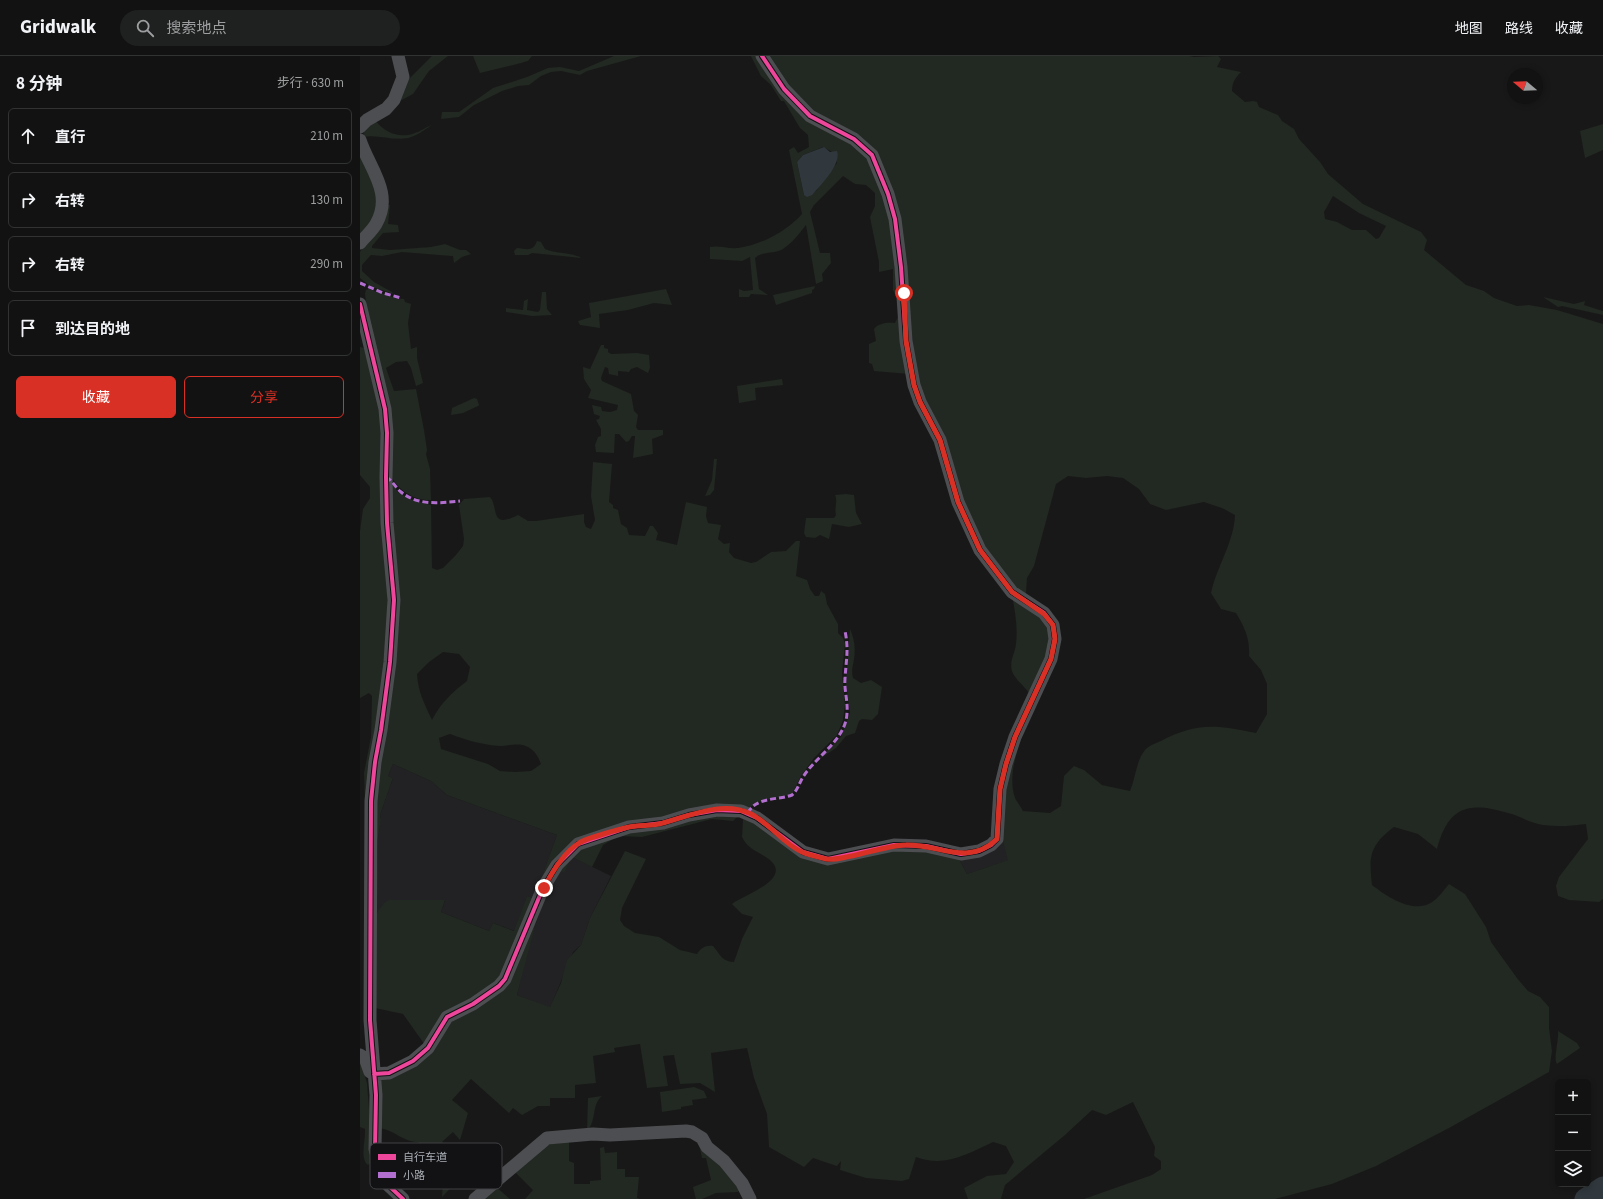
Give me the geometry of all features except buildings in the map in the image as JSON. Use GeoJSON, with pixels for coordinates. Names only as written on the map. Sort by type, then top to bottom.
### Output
{"type":"FeatureCollection","features":[{"type":"Feature","properties":{"kind":"street"},"geometry":{"type":"LineString","coordinates":[[360,127],[367,120],[386,109],[394,100],[403,77],[398,56]]}},
{"type":"Feature","properties":{"kind":"street"},"geometry":{"type":"LineString","coordinates":[[374,1074],[389,1073],[413,1061],[428,1048],[447,1018],[499,986],[505,979],[549,877],[568,853],[578,844],[587,839],[629,827],[663,823],[689,815],[717,810],[730,810],[748,813],[803,852],[828,859],[894,845],[926,846],[961,854],[979,850],[991,845],[997,839],[1000,789],[1006,764],[1015,737],[1051,659],[1055,639],[1053,625],[1044,614],[1012,592],[980,550],[958,502],[940,440],[920,402],[914,385],[906,341],[901,267],[895,219],[888,194],[872,155],[854,139],[810,116],[784,89],[762,56]]}},
{"type":"Feature","properties":{"kind":"street"},"geometry":{"type":"LineString","coordinates":[[360,140],[381,189],[383,203],[376,224],[360,243]]}},
{"type":"Feature","properties":{"kind":"street"},"geometry":{"type":"LineString","coordinates":[[360,304],[385,409],[387,433],[387,523],[394,600],[390,662],[372,782],[370,1020],[376,1095],[375,1143]]}},
{"type":"Feature","properties":{"kind":"street"},"geometry":{"type":"LineString","coordinates":[[360,1056],[364,1058],[370,1069],[373,1093],[374,1143]]}},
{"type":"Feature","properties":{"kind":"street"},"geometry":{"type":"LineString","coordinates":[[502,1176],[547,1138],[592,1134],[610,1135],[686,1131],[692,1132],[702,1138],[707,1147],[724,1161],[742,1183],[750,1199]]}},
{"type":"Feature","properties":{"kind":"street"},"geometry":{"type":"LineString","coordinates":[[392,1189],[403,1199]]}},
{"type":"Feature","properties":{"kind":"street"},"geometry":{"type":"LineString","coordinates":[[475,1199],[487,1189]]}},
{"type":"Feature","properties":{"kind":"shaded area"},"geometry":{"type":"Polygon","coordinates":[[[432,56],[448,56],[429,71],[413,94],[398,102],[407,81],[432,56]]]}},
{"type":"Feature","properties":{"kind":"shaded area"},"geometry":{"type":"Polygon","coordinates":[[[473,56],[532,56],[528,61],[480,73],[473,56]]]}},
{"type":"Feature","properties":{"kind":"shaded area"},"geometry":{"type":"Polygon","coordinates":[[[614,56],[641,56],[587,71],[580,75],[561,71],[551,72],[541,76],[529,85],[518,86],[502,91],[474,105],[459,117],[441,119],[442,112],[459,112],[493,88],[527,77],[548,68],[560,67],[579,71],[614,56]]]}},
{"type":"Feature","properties":{"kind":"shaded area"},"geometry":{"type":"Polygon","coordinates":[[[751,56],[759,56],[781,89],[870,157],[886,194],[910,374],[874,371],[872,364],[869,363],[869,344],[876,341],[874,329],[883,323],[895,323],[899,315],[897,298],[893,290],[893,269],[879,272],[879,262],[870,217],[875,206],[875,193],[866,185],[855,184],[843,176],[814,205],[810,212],[820,253],[830,253],[831,263],[822,274],[823,281],[816,284],[806,225],[792,241],[780,251],[761,254],[755,258],[759,289],[768,295],[751,294],[749,297],[739,297],[739,289],[744,291],[753,290],[750,257],[742,261],[710,259],[710,247],[717,246],[738,248],[756,244],[789,226],[802,214],[789,150],[794,147],[798,153],[809,147],[808,135],[800,128],[784,101],[781,101],[771,85],[761,76],[751,56]],[[823,147],[803,155],[797,162],[804,195],[816,191],[837,163],[834,153],[823,147]]]}},
{"type":"Feature","properties":{"kind":"shaded area"},"geometry":{"type":"Polygon","coordinates":[[[765,56],[1218,56],[1221,59],[1217,67],[1241,72],[1234,81],[1232,91],[1245,102],[1257,102],[1259,107],[1278,115],[1282,121],[1294,129],[1299,139],[1320,162],[1328,174],[1363,204],[1421,232],[1427,240],[1424,250],[1466,285],[1484,291],[1494,298],[1517,306],[1529,305],[1557,310],[1603,324],[1603,899],[1599,902],[1569,900],[1558,896],[1556,886],[1559,877],[1588,839],[1586,824],[1564,826],[1543,825],[1494,809],[1471,808],[1454,816],[1447,824],[1437,849],[1418,834],[1394,827],[1375,846],[1371,859],[1372,885],[1383,893],[1404,904],[1419,906],[1430,904],[1449,884],[1465,894],[1486,927],[1491,942],[1517,978],[1528,991],[1540,997],[1549,1007],[1549,1028],[1552,1051],[1549,1072],[1449,1128],[1376,1166],[1332,1184],[1275,1199],[1084,1199],[1152,1175],[1161,1169],[1161,1161],[1154,1156],[1155,1147],[1133,1102],[1106,1115],[1092,1110],[1065,1135],[1005,1185],[1001,1199],[968,1199],[964,1188],[987,1176],[1006,1174],[1014,1162],[1006,1146],[993,1142],[965,1155],[946,1160],[927,1160],[916,1157],[909,1179],[902,1181],[866,1178],[840,1170],[841,1161],[837,1166],[813,1158],[804,1167],[769,1147],[767,1114],[754,1078],[747,1048],[711,1053],[715,1092],[700,1083],[680,1084],[674,1055],[663,1056],[668,1086],[647,1088],[640,1044],[614,1048],[615,1052],[593,1056],[596,1083],[575,1085],[575,1098],[550,1098],[550,1106],[538,1106],[522,1115],[513,1108],[509,1113],[471,1079],[452,1100],[468,1113],[460,1140],[453,1132],[442,1142],[443,1143],[419,1143],[408,1140],[386,1129],[380,1128],[378,1078],[390,1076],[444,1024],[499,989],[538,915],[517,995],[550,1007],[561,983],[567,960],[581,945],[590,918],[625,851],[646,859],[622,908],[620,920],[624,926],[635,933],[659,937],[680,950],[697,954],[704,947],[713,946],[724,959],[734,962],[742,939],[753,917],[742,914],[732,904],[763,886],[770,881],[775,874],[775,867],[770,860],[751,848],[742,837],[743,820],[746,815],[815,858],[894,847],[958,857],[967,874],[1008,860],[1002,838],[1008,765],[1031,713],[1016,755],[1012,777],[1013,788],[1015,798],[1023,811],[1050,813],[1061,806],[1064,776],[1074,766],[1084,770],[1102,785],[1130,791],[1142,754],[1150,746],[1174,735],[1197,728],[1230,728],[1256,733],[1267,714],[1267,684],[1261,670],[1249,656],[1249,644],[1244,629],[1236,613],[1221,609],[1211,593],[1232,535],[1235,515],[1222,508],[1204,502],[1166,510],[1150,504],[1139,489],[1123,478],[1107,476],[1086,478],[1068,476],[1056,484],[1034,566],[1027,578],[1026,594],[1015,590],[982,549],[916,384],[904,266],[874,154],[811,114],[765,56]],[[1333,196],[1324,212],[1325,219],[1337,222],[1352,230],[1366,230],[1376,239],[1379,238],[1386,226],[1359,213],[1333,196]]]}},
{"type":"Feature","properties":{"kind":"shaded area"},"geometry":{"type":"Polygon","coordinates":[[[376,121],[384,129],[399,135],[410,135],[432,125],[408,138],[397,139],[374,136],[363,137],[364,130],[376,121]]]}},
{"type":"Feature","properties":{"kind":"shaded area"},"geometry":{"type":"Polygon","coordinates":[[[1603,124],[1603,150],[1585,158],[1580,131],[1603,124]]]}},
{"type":"Feature","properties":{"kind":"shaded area"},"geometry":{"type":"Polygon","coordinates":[[[824,147],[830,152],[837,151],[838,156],[836,162],[825,181],[812,195],[807,197],[804,195],[797,162],[803,155],[824,147]]]}},
{"type":"Feature","properties":{"kind":"shaded area"},"geometry":{"type":"Polygon","coordinates":[[[360,151],[378,198],[376,213],[360,239],[360,151]]]}},
{"type":"Feature","properties":{"kind":"shaded area"},"geometry":{"type":"Polygon","coordinates":[[[387,205],[390,205],[388,224],[398,225],[399,232],[383,233],[372,248],[390,250],[431,247],[445,244],[460,250],[466,250],[471,254],[462,257],[454,263],[453,256],[402,252],[382,256],[371,255],[362,265],[362,271],[374,282],[393,294],[370,286],[360,278],[360,252],[387,205]]]}},
{"type":"Feature","properties":{"kind":"shaded area"},"geometry":{"type":"Polygon","coordinates":[[[537,241],[541,242],[545,249],[582,258],[532,253],[528,255],[515,255],[514,251],[517,248],[532,248],[537,241]]]}},
{"type":"Feature","properties":{"kind":"shaded area"},"geometry":{"type":"Polygon","coordinates":[[[815,286],[812,293],[776,305],[773,295],[815,286]]]}},
{"type":"Feature","properties":{"kind":"shaded area"},"geometry":{"type":"Polygon","coordinates":[[[369,289],[395,298],[404,299],[405,302],[411,304],[408,323],[411,349],[417,347],[417,358],[423,383],[416,386],[411,368],[407,361],[396,362],[386,368],[394,391],[416,389],[424,430],[427,450],[426,454],[430,469],[431,500],[419,499],[407,494],[402,490],[391,475],[365,294],[366,290],[369,289]]]}},
{"type":"Feature","properties":{"kind":"shaded area"},"geometry":{"type":"Polygon","coordinates":[[[666,289],[672,305],[654,303],[628,310],[599,314],[600,328],[580,325],[578,321],[591,317],[589,303],[666,289]]]}},
{"type":"Feature","properties":{"kind":"shaded area"},"geometry":{"type":"Polygon","coordinates":[[[542,292],[546,292],[547,309],[552,315],[532,316],[506,312],[506,308],[523,310],[524,301],[528,299],[527,310],[538,312],[540,310],[542,292]]]}},
{"type":"Feature","properties":{"kind":"shaded area"},"geometry":{"type":"Polygon","coordinates":[[[1543,297],[1574,304],[1585,301],[1584,305],[1603,311],[1603,315],[1562,306],[1558,307],[1543,297]]]}},
{"type":"Feature","properties":{"kind":"shaded area"},"geometry":{"type":"Polygon","coordinates":[[[601,345],[604,345],[604,348],[608,349],[608,352],[611,354],[637,353],[649,355],[650,368],[648,373],[637,367],[631,369],[629,372],[618,371],[618,376],[609,374],[608,368],[605,367],[601,378],[602,381],[631,394],[634,411],[638,415],[636,427],[638,430],[663,430],[663,435],[652,439],[653,454],[633,458],[635,436],[632,436],[629,441],[626,442],[619,434],[615,434],[614,453],[596,452],[595,445],[598,437],[601,436],[601,429],[596,420],[599,419],[600,416],[594,414],[592,405],[601,407],[602,411],[610,412],[617,410],[618,405],[588,398],[591,390],[584,379],[583,367],[590,369],[601,345]]]}},
{"type":"Feature","properties":{"kind":"shaded area"},"geometry":{"type":"Polygon","coordinates":[[[360,347],[364,348],[381,414],[383,460],[380,500],[388,570],[387,640],[365,803],[364,773],[371,737],[372,696],[369,693],[360,698],[360,531],[363,509],[370,498],[370,487],[360,475],[360,347]]]}},
{"type":"Feature","properties":{"kind":"shaded area"},"geometry":{"type":"Polygon","coordinates":[[[782,379],[783,385],[755,388],[756,400],[739,403],[737,386],[782,379]]]}},
{"type":"Feature","properties":{"kind":"shaded area"},"geometry":{"type":"Polygon","coordinates":[[[474,398],[477,399],[478,406],[463,413],[451,415],[452,408],[474,398]]]}},
{"type":"Feature","properties":{"kind":"shaded area"},"geometry":{"type":"Polygon","coordinates":[[[714,459],[717,459],[714,490],[710,495],[705,496],[712,480],[714,459]]]}},
{"type":"Feature","properties":{"kind":"shaded area"},"geometry":{"type":"Polygon","coordinates":[[[593,462],[612,464],[609,502],[613,505],[613,508],[618,510],[621,524],[627,528],[629,535],[645,536],[650,526],[653,526],[658,533],[656,540],[677,545],[686,502],[707,507],[706,516],[708,523],[721,525],[718,539],[724,544],[730,543],[729,552],[734,558],[751,563],[756,562],[771,552],[786,551],[796,541],[800,541],[796,576],[807,580],[810,589],[815,596],[819,596],[821,591],[825,594],[827,604],[838,624],[838,633],[843,638],[845,644],[842,673],[845,705],[843,720],[837,735],[814,758],[801,776],[792,794],[758,802],[749,808],[718,808],[567,851],[504,977],[425,1045],[403,1014],[375,1008],[376,914],[384,903],[389,900],[445,900],[441,912],[489,931],[493,923],[514,931],[527,896],[534,898],[557,835],[447,795],[431,781],[393,764],[388,776],[393,778],[380,815],[381,820],[377,842],[376,810],[394,558],[392,483],[397,491],[409,499],[431,505],[432,568],[437,570],[443,568],[463,546],[464,539],[459,505],[464,499],[490,497],[493,501],[496,515],[499,519],[503,520],[518,515],[528,521],[536,521],[584,514],[584,522],[586,527],[591,529],[595,520],[591,496],[593,462]],[[443,652],[429,662],[417,674],[420,693],[432,720],[447,699],[456,689],[467,681],[470,667],[459,654],[443,652]],[[450,734],[439,738],[441,749],[488,764],[500,771],[531,771],[541,764],[534,752],[528,747],[517,744],[500,746],[487,745],[450,734]]]}},
{"type":"Feature","properties":{"kind":"shaded area"},"geometry":{"type":"Polygon","coordinates":[[[835,495],[854,495],[856,513],[862,524],[849,527],[832,524],[829,539],[820,535],[815,538],[806,537],[804,533],[806,518],[834,518],[836,515],[835,495]]]}},
{"type":"Feature","properties":{"kind":"shaded area"},"geometry":{"type":"Polygon","coordinates":[[[1012,595],[1051,626],[1049,658],[1029,693],[1015,677],[1011,668],[1017,632],[1012,595]]]}},
{"type":"Feature","properties":{"kind":"shaded area"},"geometry":{"type":"Polygon","coordinates":[[[850,629],[855,647],[852,670],[853,678],[861,683],[871,680],[882,687],[878,714],[872,720],[862,719],[859,721],[855,733],[846,736],[836,748],[818,760],[841,737],[850,713],[846,683],[850,629]]]}},
{"type":"Feature","properties":{"kind":"shaded area"},"geometry":{"type":"Polygon","coordinates":[[[393,764],[431,781],[447,795],[557,835],[534,899],[527,896],[515,931],[493,923],[489,931],[441,912],[445,901],[376,914],[378,831],[381,820],[380,815],[393,778],[388,776],[393,764]]]}},
{"type":"Feature","properties":{"kind":"shaded area"},"geometry":{"type":"Polygon","coordinates":[[[739,815],[733,821],[712,819],[642,837],[618,836],[603,845],[592,867],[572,857],[564,873],[557,869],[578,846],[689,817],[739,815]]]}},
{"type":"Feature","properties":{"kind":"shaded area"},"geometry":{"type":"Polygon","coordinates":[[[1002,838],[1009,860],[967,874],[958,857],[1002,838]]]}},
{"type":"Feature","properties":{"kind":"shaded area"},"geometry":{"type":"Polygon","coordinates":[[[572,857],[611,876],[590,918],[581,945],[573,952],[550,1008],[517,995],[530,941],[549,884],[572,857]]]}},
{"type":"Feature","properties":{"kind":"shaded area"},"geometry":{"type":"Polygon","coordinates":[[[1558,1031],[1577,1043],[1580,1048],[1557,1064],[1556,1058],[1558,1031]]]}},
{"type":"Feature","properties":{"kind":"shaded area"},"geometry":{"type":"Polygon","coordinates":[[[360,1060],[367,1083],[372,1143],[370,1143],[370,1163],[368,1165],[364,1159],[365,1129],[360,1127],[360,1060]]]}},
{"type":"Feature","properties":{"kind":"shaded area"},"geometry":{"type":"Polygon","coordinates":[[[694,1087],[704,1091],[707,1098],[692,1100],[693,1105],[681,1107],[681,1109],[662,1112],[660,1092],[694,1087]]]}},
{"type":"Feature","properties":{"kind":"shaded area"},"geometry":{"type":"Polygon","coordinates":[[[602,1096],[596,1104],[592,1123],[587,1131],[588,1098],[602,1096]]]}},
{"type":"Feature","properties":{"kind":"shaded area"},"geometry":{"type":"Polygon","coordinates":[[[569,1140],[569,1161],[574,1163],[574,1184],[590,1184],[590,1181],[601,1180],[600,1148],[604,1147],[605,1153],[617,1152],[617,1169],[625,1169],[625,1177],[639,1177],[637,1198],[640,1199],[525,1199],[533,1190],[513,1170],[546,1143],[569,1140]]]}},
{"type":"Feature","properties":{"kind":"shaded area"},"geometry":{"type":"Polygon","coordinates":[[[698,1140],[740,1189],[738,1192],[716,1193],[702,1199],[696,1199],[693,1187],[711,1180],[706,1158],[702,1158],[698,1140]]]}},
{"type":"Feature","properties":{"kind":"shaded area"},"geometry":{"type":"Polygon","coordinates":[[[442,1189],[450,1189],[442,1197],[442,1189]]]}},
{"type":"Feature","properties":{"kind":"shaded area"},"geometry":{"type":"Polygon","coordinates":[[[492,1189],[498,1189],[510,1199],[480,1199],[492,1189]]]}},
{"type":"Feature","properties":{"kind":"waterway"},"geometry":{"type":"LineString","coordinates":[[1585,1199],[1603,1187]]}},
{"type":"Feature","properties":{"kind":"marked path"},"geometry":{"type":"LineString","coordinates":[[360,283],[383,293],[401,298]]}},
{"type":"Feature","properties":{"kind":"marked path"},"geometry":{"type":"LineString","coordinates":[[386,477],[401,492],[415,500],[422,502],[460,501]]}},
{"type":"Feature","properties":{"kind":"marked path"},"geometry":{"type":"LineString","coordinates":[[748,813],[756,804],[792,795],[809,769],[830,747],[842,731],[847,713],[845,683],[847,650],[845,631]]}},
{"type":"Feature","properties":{"kind":"cycle path"},"geometry":{"type":"LineString","coordinates":[[374,1074],[389,1073],[413,1061],[428,1048],[447,1017],[473,1004],[499,986],[505,979],[543,888],[557,865],[578,844],[629,827],[663,823],[689,815],[717,810],[741,811],[757,818],[803,852],[828,859],[894,845],[926,846],[961,854],[979,851],[991,845],[997,839],[1000,789],[1006,764],[1015,737],[1051,659],[1055,639],[1053,625],[1044,613],[1012,592],[980,550],[958,502],[940,440],[920,402],[914,385],[906,341],[901,267],[895,219],[888,194],[872,155],[854,139],[810,116],[784,89],[762,56]]}},
{"type":"Feature","properties":{"kind":"cycle path"},"geometry":{"type":"LineString","coordinates":[[360,304],[385,409],[387,433],[387,523],[394,600],[390,662],[375,762],[371,801],[370,1020],[376,1095],[375,1143]]}},
{"type":"Feature","properties":{"kind":"cycle path"},"geometry":{"type":"LineString","coordinates":[[392,1189],[403,1199]]}},
{"type":"Feature","properties":{"kind":"route"},"geometry":{"type":"LineString","coordinates":[[544,888],[557,865],[578,844],[587,839],[597,838],[637,825],[646,826],[663,823],[676,818],[717,810],[741,811],[748,813],[757,818],[785,841],[803,852],[828,859],[860,854],[894,845],[926,846],[961,854],[979,850],[991,845],[997,839],[999,826],[1000,789],[1006,764],[1015,737],[1051,659],[1055,639],[1053,625],[1044,614],[1012,592],[980,550],[970,525],[958,502],[946,465],[940,440],[920,402],[914,385],[906,341],[904,293]]}}]}
